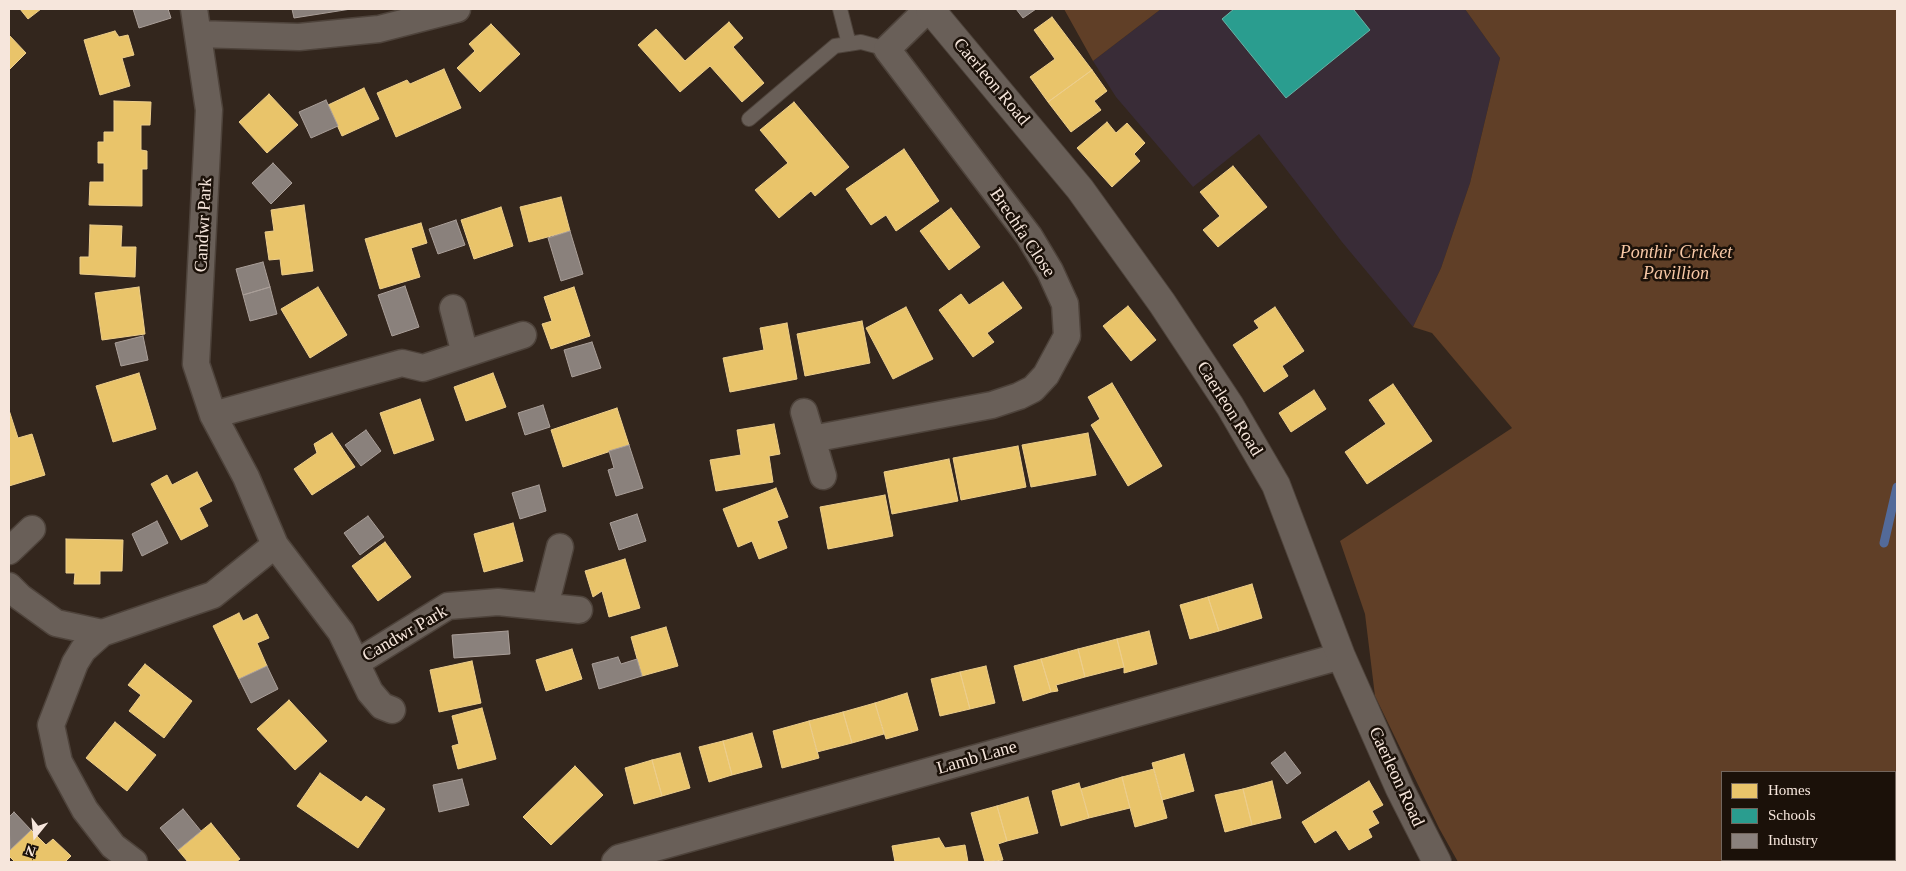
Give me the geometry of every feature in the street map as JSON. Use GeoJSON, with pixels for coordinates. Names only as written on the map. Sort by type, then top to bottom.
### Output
{"type":"FeatureCollection","features":[{"type":"Feature","properties":{"kind":"main road","name":"Caerleon Road"},"geometry":{"type":"LineString","coordinates":[[929,9],[1080,189],[1162,303],[1230,406],[1276,484],[1341,656],[1400,789],[1437,862]]}},
{"type":"Feature","properties":{"kind":"street","name":"Candwr Park"},"geometry":{"type":"LineString","coordinates":[[194,9],[209,110],[196,364],[213,415],[246,477],[275,545],[341,632],[370,692],[382,706],[392,710]]}},
{"type":"Feature","properties":{"kind":"street"},"geometry":{"type":"LineString","coordinates":[[198,34],[298,37],[379,29],[401,16],[458,9]]}},
{"type":"Feature","properties":{"kind":"street"},"geometry":{"type":"LineString","coordinates":[[887,49],[929,9]]}},
{"type":"Feature","properties":{"kind":"street","name":"Brechfa Close"},"geometry":{"type":"LineString","coordinates":[[812,439],[992,405],[1019,396],[1033,389],[1046,375],[1067,336],[1065,304],[1050,271],[1029,236],[887,49]]}},
{"type":"Feature","properties":{"kind":"street"},"geometry":{"type":"LineString","coordinates":[[453,308],[465,354]]}},
{"type":"Feature","properties":{"kind":"street"},"geometry":{"type":"LineString","coordinates":[[213,415],[402,363],[423,368],[524,335]]}},
{"type":"Feature","properties":{"kind":"street"},"geometry":{"type":"LineString","coordinates":[[804,412],[823,476]]}},
{"type":"Feature","properties":{"kind":"street"},"geometry":{"type":"LineString","coordinates":[[9,551],[32,529]]}},
{"type":"Feature","properties":{"kind":"street"},"geometry":{"type":"LineString","coordinates":[[134,862],[113,846],[85,810],[58,762],[51,725],[75,663],[83,650],[102,633],[213,595],[275,545]]}},
{"type":"Feature","properties":{"kind":"street"},"geometry":{"type":"LineString","coordinates":[[545,606],[560,548]]}},
{"type":"Feature","properties":{"kind":"street"},"geometry":{"type":"LineString","coordinates":[[9,586],[20,597],[56,623],[102,633]]}},
{"type":"Feature","properties":{"kind":"street","name":"Candwr Park"},"geometry":{"type":"LineString","coordinates":[[356,663],[448,606],[498,602],[579,610]]}},
{"type":"Feature","properties":{"kind":"street","name":"Lamb Lane"},"geometry":{"type":"LineString","coordinates":[[616,862],[619,858],[1341,656]]}},
{"type":"Feature","properties":{"kind":"lane"},"geometry":{"type":"LineString","coordinates":[[840,9],[848,44]]}},
{"type":"Feature","properties":{"kind":"lane"},"geometry":{"type":"LineString","coordinates":[[749,119],[835,46],[861,42],[887,49]]}},
{"type":"Feature","properties":{"kind":"shaded area"},"geometry":{"type":"Polygon","coordinates":[[[1161,9],[1465,9],[1500,58],[1470,183],[1441,268],[1413,327],[1342,242],[1259,134],[1193,187],[1116,97],[1093,61],[1161,9]]]}},
{"type":"Feature","properties":{"kind":"green space"},"geometry":{"type":"Polygon","coordinates":[[[1064,9],[1161,9],[1093,61],[1064,9]]]}},
{"type":"Feature","properties":{"kind":"green space","name":"Ponthir Cricket Pavillion"},"geometry":{"type":"Polygon","coordinates":[[[1465,9],[1897,9],[1897,862],[1458,862],[1439,828],[1375,696],[1365,614],[1340,541],[1512,428],[1432,333],[1413,327],[1441,268],[1470,183],[1500,58],[1465,9]]]}},
{"type":"Feature","properties":{"kind":"building: Homes"},"geometry":{"type":"Polygon","coordinates":[[[20,9],[41,9],[28,19],[20,9]]]}},
{"type":"Feature","properties":{"kind":"building: Homes"},"geometry":{"type":"Polygon","coordinates":[[[1052,17],[1092,70],[1048,102],[1030,77],[1055,59],[1034,30],[1052,17]]]}},
{"type":"Feature","properties":{"kind":"building: Homes"},"geometry":{"type":"Polygon","coordinates":[[[729,22],[743,38],[733,47],[764,83],[742,102],[710,66],[680,92],[638,45],[656,29],[685,61],[729,22]]]}},
{"type":"Feature","properties":{"kind":"building: Homes"},"geometry":{"type":"Polygon","coordinates":[[[491,24],[520,54],[480,92],[457,68],[475,51],[469,44],[491,24]]]}},
{"type":"Feature","properties":{"kind":"building: Homes"},"geometry":{"type":"Polygon","coordinates":[[[115,31],[119,37],[128,35],[134,55],[122,58],[130,86],[100,95],[84,40],[115,31]]]}},
{"type":"Feature","properties":{"kind":"building: Homes"},"geometry":{"type":"Polygon","coordinates":[[[9,35],[26,53],[9,70],[9,35]]]}},
{"type":"Feature","properties":{"kind":"building: Homes"},"geometry":{"type":"Polygon","coordinates":[[[444,69],[461,108],[396,137],[377,93],[407,80],[410,84],[444,69]]]}},
{"type":"Feature","properties":{"kind":"building: Homes"},"geometry":{"type":"Polygon","coordinates":[[[1092,70],[1107,91],[1094,101],[1101,110],[1071,132],[1048,102],[1092,70]]]}},
{"type":"Feature","properties":{"kind":"building: Homes"},"geometry":{"type":"Polygon","coordinates":[[[364,88],[379,119],[342,136],[328,105],[364,88]]]}},
{"type":"Feature","properties":{"kind":"building: Homes"},"geometry":{"type":"Polygon","coordinates":[[[269,94],[298,125],[267,153],[239,122],[269,94]]]}},
{"type":"Feature","properties":{"kind":"building: Homes"},"geometry":{"type":"Polygon","coordinates":[[[114,101],[151,102],[150,125],[141,125],[141,150],[147,151],[147,169],[142,169],[142,206],[89,205],[90,182],[104,182],[104,163],[98,163],[98,142],[104,142],[104,132],[114,132],[114,101]]]}},
{"type":"Feature","properties":{"kind":"building: Homes"},"geometry":{"type":"Polygon","coordinates":[[[794,102],[849,167],[815,196],[811,191],[779,218],[755,190],[788,163],[760,130],[794,102]]]}},
{"type":"Feature","properties":{"kind":"building: Homes"},"geometry":{"type":"Polygon","coordinates":[[[1107,122],[1116,133],[1127,123],[1145,143],[1134,154],[1140,161],[1112,187],[1077,148],[1107,122]]]}},
{"type":"Feature","properties":{"kind":"building: Homes"},"geometry":{"type":"Polygon","coordinates":[[[904,149],[939,201],[896,231],[886,215],[871,225],[846,189],[904,149]]]}},
{"type":"Feature","properties":{"kind":"building: Homes"},"geometry":{"type":"Polygon","coordinates":[[[1233,166],[1267,207],[1218,247],[1203,230],[1220,216],[1200,192],[1233,166]]]}},
{"type":"Feature","properties":{"kind":"building: Homes"},"geometry":{"type":"Polygon","coordinates":[[[561,197],[570,231],[529,242],[520,207],[561,197]]]}},
{"type":"Feature","properties":{"kind":"building: Homes"},"geometry":{"type":"Polygon","coordinates":[[[304,205],[313,271],[282,275],[280,259],[269,260],[265,232],[274,231],[271,210],[304,205]]]}},
{"type":"Feature","properties":{"kind":"building: Homes"},"geometry":{"type":"Polygon","coordinates":[[[501,207],[513,246],[474,259],[461,220],[501,207]]]}},
{"type":"Feature","properties":{"kind":"building: Homes"},"geometry":{"type":"Polygon","coordinates":[[[951,208],[980,247],[949,270],[920,231],[951,208]]]}},
{"type":"Feature","properties":{"kind":"building: Homes"},"geometry":{"type":"Polygon","coordinates":[[[421,223],[427,243],[411,248],[420,277],[380,289],[365,239],[421,223]]]}},
{"type":"Feature","properties":{"kind":"building: Homes"},"geometry":{"type":"Polygon","coordinates":[[[90,225],[122,226],[121,247],[136,247],[135,277],[80,274],[80,257],[89,257],[90,225]]]}},
{"type":"Feature","properties":{"kind":"building: Homes"},"geometry":{"type":"Polygon","coordinates":[[[1003,282],[1022,308],[987,333],[994,342],[973,357],[939,310],[961,294],[969,305],[1003,282]]]}},
{"type":"Feature","properties":{"kind":"building: Homes"},"geometry":{"type":"Polygon","coordinates":[[[139,287],[145,334],[102,340],[95,293],[139,287]]]}},
{"type":"Feature","properties":{"kind":"building: Homes"},"geometry":{"type":"Polygon","coordinates":[[[318,287],[347,335],[310,358],[281,309],[318,287]]]}},
{"type":"Feature","properties":{"kind":"building: Homes"},"geometry":{"type":"Polygon","coordinates":[[[574,287],[590,336],[551,349],[542,324],[552,321],[544,297],[574,287]]]}},
{"type":"Feature","properties":{"kind":"building: Homes"},"geometry":{"type":"Polygon","coordinates":[[[1128,306],[1156,340],[1131,361],[1103,326],[1128,306]]]}},
{"type":"Feature","properties":{"kind":"building: Homes"},"geometry":{"type":"Polygon","coordinates":[[[906,307],[933,359],[893,379],[866,328],[906,307]]]}},
{"type":"Feature","properties":{"kind":"building: Homes"},"geometry":{"type":"Polygon","coordinates":[[[1275,307],[1304,351],[1282,366],[1288,376],[1264,392],[1233,345],[1259,328],[1254,321],[1275,307]]]}},
{"type":"Feature","properties":{"kind":"building: Homes"},"geometry":{"type":"Polygon","coordinates":[[[862,321],[870,363],[805,376],[797,334],[862,321]]]}},
{"type":"Feature","properties":{"kind":"building: Homes"},"geometry":{"type":"Polygon","coordinates":[[[787,323],[797,379],[730,392],[723,358],[764,350],[760,328],[787,323]]]}},
{"type":"Feature","properties":{"kind":"building: Homes"},"geometry":{"type":"Polygon","coordinates":[[[139,373],[156,429],[113,442],[96,386],[139,373]]]}},
{"type":"Feature","properties":{"kind":"building: Homes"},"geometry":{"type":"Polygon","coordinates":[[[493,373],[506,407],[466,421],[454,387],[493,373]]]}},
{"type":"Feature","properties":{"kind":"building: Homes"},"geometry":{"type":"Polygon","coordinates":[[[1112,383],[1162,466],[1128,486],[1091,425],[1100,419],[1088,397],[1112,383]]]}},
{"type":"Feature","properties":{"kind":"building: Homes"},"geometry":{"type":"Polygon","coordinates":[[[1393,384],[1432,441],[1367,484],[1345,452],[1386,424],[1369,400],[1393,384]]]}},
{"type":"Feature","properties":{"kind":"building: Homes"},"geometry":{"type":"Polygon","coordinates":[[[1314,390],[1326,409],[1291,432],[1279,413],[1314,390]]]}},
{"type":"Feature","properties":{"kind":"building: Homes"},"geometry":{"type":"Polygon","coordinates":[[[420,399],[434,440],[394,454],[380,413],[420,399]]]}},
{"type":"Feature","properties":{"kind":"building: Homes"},"geometry":{"type":"Polygon","coordinates":[[[617,408],[629,445],[563,467],[551,430],[617,408]]]}},
{"type":"Feature","properties":{"kind":"building: Homes"},"geometry":{"type":"Polygon","coordinates":[[[9,410],[18,438],[32,434],[45,475],[9,486],[9,410]]]}},
{"type":"Feature","properties":{"kind":"building: Homes"},"geometry":{"type":"Polygon","coordinates":[[[774,424],[780,454],[769,456],[773,482],[716,491],[710,460],[741,455],[737,430],[774,424]]]}},
{"type":"Feature","properties":{"kind":"building: Homes"},"geometry":{"type":"Polygon","coordinates":[[[332,433],[355,467],[312,495],[294,469],[317,453],[314,444],[332,433]]]}},
{"type":"Feature","properties":{"kind":"building: Homes"},"geometry":{"type":"Polygon","coordinates":[[[1088,433],[1096,475],[1031,487],[1022,445],[1088,433]]]}},
{"type":"Feature","properties":{"kind":"building: Homes"},"geometry":{"type":"Polygon","coordinates":[[[1018,446],[1026,487],[961,500],[953,458],[1018,446]]]}},
{"type":"Feature","properties":{"kind":"building: Homes"},"geometry":{"type":"Polygon","coordinates":[[[949,459],[958,501],[892,514],[884,472],[949,459]]]}},
{"type":"Feature","properties":{"kind":"building: Homes"},"geometry":{"type":"Polygon","coordinates":[[[197,472],[212,501],[199,508],[208,526],[181,540],[151,484],[167,475],[172,485],[197,472]]]}},
{"type":"Feature","properties":{"kind":"building: Homes"},"geometry":{"type":"Polygon","coordinates":[[[776,488],[788,517],[777,521],[787,548],[759,559],[752,541],[738,547],[723,509],[776,488]]]}},
{"type":"Feature","properties":{"kind":"building: Homes"},"geometry":{"type":"Polygon","coordinates":[[[885,495],[893,536],[828,549],[820,507],[885,495]]]}},
{"type":"Feature","properties":{"kind":"building: Homes"},"geometry":{"type":"Polygon","coordinates":[[[513,523],[523,561],[484,572],[474,534],[513,523]]]}},
{"type":"Feature","properties":{"kind":"building: Homes"},"geometry":{"type":"Polygon","coordinates":[[[66,539],[123,540],[122,571],[100,571],[100,584],[74,584],[75,573],[66,573],[66,539]]]}},
{"type":"Feature","properties":{"kind":"building: Homes"},"geometry":{"type":"Polygon","coordinates":[[[385,542],[411,577],[378,601],[352,566],[385,542]]]}},
{"type":"Feature","properties":{"kind":"building: Homes"},"geometry":{"type":"Polygon","coordinates":[[[625,559],[640,608],[609,617],[602,591],[593,597],[585,571],[625,559]]]}},
{"type":"Feature","properties":{"kind":"building: Homes"},"geometry":{"type":"Polygon","coordinates":[[[1252,584],[1262,618],[1219,631],[1208,597],[1252,584]]]}},
{"type":"Feature","properties":{"kind":"building: Homes"},"geometry":{"type":"Polygon","coordinates":[[[1208,597],[1219,631],[1190,639],[1180,605],[1208,597]]]}},
{"type":"Feature","properties":{"kind":"building: Homes"},"geometry":{"type":"Polygon","coordinates":[[[239,613],[243,621],[257,614],[269,638],[257,643],[267,666],[239,679],[213,626],[239,613]]]}},
{"type":"Feature","properties":{"kind":"building: Homes"},"geometry":{"type":"Polygon","coordinates":[[[666,627],[678,666],[642,676],[631,637],[666,627]]]}},
{"type":"Feature","properties":{"kind":"building: Homes"},"geometry":{"type":"Polygon","coordinates":[[[1149,631],[1157,664],[1124,673],[1117,639],[1149,631]]]}},
{"type":"Feature","properties":{"kind":"building: Homes"},"geometry":{"type":"Polygon","coordinates":[[[1117,639],[1124,667],[1085,677],[1078,649],[1117,639]]]}},
{"type":"Feature","properties":{"kind":"building: Homes"},"geometry":{"type":"Polygon","coordinates":[[[572,649],[582,679],[546,691],[536,660],[572,649]]]}},
{"type":"Feature","properties":{"kind":"building: Homes"},"geometry":{"type":"Polygon","coordinates":[[[1078,649],[1085,677],[1056,685],[1058,691],[1051,692],[1041,659],[1078,649]]]}},
{"type":"Feature","properties":{"kind":"building: Homes"},"geometry":{"type":"Polygon","coordinates":[[[1041,659],[1051,692],[1023,701],[1014,666],[1041,659]]]}},
{"type":"Feature","properties":{"kind":"building: Homes"},"geometry":{"type":"Polygon","coordinates":[[[472,661],[481,703],[439,712],[430,670],[472,661]]]}},
{"type":"Feature","properties":{"kind":"building: Homes"},"geometry":{"type":"Polygon","coordinates":[[[145,664],[192,701],[164,738],[129,711],[141,695],[128,685],[145,664]]]}},
{"type":"Feature","properties":{"kind":"building: Homes"},"geometry":{"type":"Polygon","coordinates":[[[986,666],[995,703],[970,709],[960,672],[986,666]]]}},
{"type":"Feature","properties":{"kind":"building: Homes"},"geometry":{"type":"Polygon","coordinates":[[[960,672],[970,709],[940,716],[931,679],[960,672]]]}},
{"type":"Feature","properties":{"kind":"building: Homes"},"geometry":{"type":"Polygon","coordinates":[[[907,693],[918,730],[886,739],[875,703],[907,693]]]}},
{"type":"Feature","properties":{"kind":"building: Homes"},"geometry":{"type":"Polygon","coordinates":[[[289,700],[327,741],[295,770],[257,729],[289,700]]]}},
{"type":"Feature","properties":{"kind":"building: Homes"},"geometry":{"type":"Polygon","coordinates":[[[875,703],[884,734],[852,743],[843,712],[875,703]]]}},
{"type":"Feature","properties":{"kind":"building: Homes"},"geometry":{"type":"Polygon","coordinates":[[[482,708],[496,759],[458,769],[452,746],[459,744],[452,716],[482,708]]]}},
{"type":"Feature","properties":{"kind":"building: Homes"},"geometry":{"type":"Polygon","coordinates":[[[843,712],[852,743],[817,752],[809,721],[843,712]]]}},
{"type":"Feature","properties":{"kind":"building: Homes"},"geometry":{"type":"Polygon","coordinates":[[[809,721],[819,758],[782,768],[773,731],[809,721]]]}},
{"type":"Feature","properties":{"kind":"building: Homes"},"geometry":{"type":"Polygon","coordinates":[[[115,722],[156,755],[127,791],[86,758],[115,722]]]}},
{"type":"Feature","properties":{"kind":"building: Homes"},"geometry":{"type":"Polygon","coordinates":[[[752,733],[762,767],[732,775],[723,741],[752,733]]]}},
{"type":"Feature","properties":{"kind":"building: Homes"},"geometry":{"type":"Polygon","coordinates":[[[723,741],[732,775],[709,782],[699,747],[723,741]]]}},
{"type":"Feature","properties":{"kind":"building: Homes"},"geometry":{"type":"Polygon","coordinates":[[[680,753],[690,788],[662,796],[652,760],[680,753]]]}},
{"type":"Feature","properties":{"kind":"building: Homes"},"geometry":{"type":"Polygon","coordinates":[[[1184,754],[1194,791],[1162,800],[1152,763],[1184,754]]]}},
{"type":"Feature","properties":{"kind":"building: Homes"},"geometry":{"type":"Polygon","coordinates":[[[652,760],[662,796],[634,804],[625,768],[652,760]]]}},
{"type":"Feature","properties":{"kind":"building: Homes"},"geometry":{"type":"Polygon","coordinates":[[[575,766],[603,795],[551,845],[523,817],[575,766]]]}},
{"type":"Feature","properties":{"kind":"building: Homes"},"geometry":{"type":"Polygon","coordinates":[[[1154,769],[1167,818],[1135,827],[1122,777],[1154,769]]]}},
{"type":"Feature","properties":{"kind":"building: Homes"},"geometry":{"type":"Polygon","coordinates":[[[320,773],[361,802],[366,796],[385,809],[358,848],[297,806],[320,773]]]}},
{"type":"Feature","properties":{"kind":"building: Homes"},"geometry":{"type":"Polygon","coordinates":[[[1122,777],[1130,808],[1089,818],[1081,789],[1122,777]]]}},
{"type":"Feature","properties":{"kind":"building: Homes"},"geometry":{"type":"Polygon","coordinates":[[[1272,781],[1281,818],[1252,825],[1243,789],[1272,781]]]}},
{"type":"Feature","properties":{"kind":"building: Homes"},"geometry":{"type":"Polygon","coordinates":[[[1369,781],[1383,805],[1372,811],[1379,823],[1368,829],[1372,837],[1349,850],[1336,830],[1315,843],[1302,822],[1369,781]]]}},
{"type":"Feature","properties":{"kind":"building: Homes"},"geometry":{"type":"Polygon","coordinates":[[[1079,783],[1089,818],[1061,826],[1052,791],[1079,783]]]}},
{"type":"Feature","properties":{"kind":"building: Homes"},"geometry":{"type":"Polygon","coordinates":[[[1243,789],[1252,825],[1225,832],[1215,795],[1243,789]]]}},
{"type":"Feature","properties":{"kind":"building: Homes"},"geometry":{"type":"Polygon","coordinates":[[[1028,797],[1038,833],[1007,841],[997,806],[1028,797]]]}},
{"type":"Feature","properties":{"kind":"building: Homes"},"geometry":{"type":"Polygon","coordinates":[[[997,806],[1007,841],[998,844],[1003,860],[985,862],[971,813],[997,806]]]}},
{"type":"Feature","properties":{"kind":"building: Homes"},"geometry":{"type":"Polygon","coordinates":[[[211,823],[240,859],[236,862],[188,862],[178,850],[211,823]]]}},
{"type":"Feature","properties":{"kind":"building: Homes"},"geometry":{"type":"Polygon","coordinates":[[[31,830],[46,845],[53,839],[71,856],[65,862],[15,862],[9,856],[9,851],[31,830]]]}},
{"type":"Feature","properties":{"kind":"building: Homes"},"geometry":{"type":"Polygon","coordinates":[[[939,838],[945,848],[965,845],[968,862],[895,862],[892,846],[939,838]]]}},
{"type":"Feature","properties":{"kind":"building: Schools"},"geometry":{"type":"Polygon","coordinates":[[[1234,9],[1355,9],[1370,30],[1286,98],[1222,19],[1234,9]]]}},
{"type":"Feature","properties":{"kind":"building: Industry"},"geometry":{"type":"Polygon","coordinates":[[[133,9],[168,9],[171,18],[139,28],[133,9]]]}},
{"type":"Feature","properties":{"kind":"building: Industry"},"geometry":{"type":"Polygon","coordinates":[[[292,9],[351,9],[294,18],[292,9]]]}},
{"type":"Feature","properties":{"kind":"building: Industry"},"geometry":{"type":"Polygon","coordinates":[[[1016,9],[1036,9],[1023,18],[1016,9]]]}},
{"type":"Feature","properties":{"kind":"building: Industry"},"geometry":{"type":"Polygon","coordinates":[[[326,100],[338,126],[311,138],[299,112],[326,100]]]}},
{"type":"Feature","properties":{"kind":"building: Industry"},"geometry":{"type":"Polygon","coordinates":[[[273,163],[292,183],[271,204],[252,183],[273,163]]]}},
{"type":"Feature","properties":{"kind":"building: Industry"},"geometry":{"type":"Polygon","coordinates":[[[456,220],[465,245],[438,254],[429,229],[456,220]]]}},
{"type":"Feature","properties":{"kind":"building: Industry"},"geometry":{"type":"Polygon","coordinates":[[[570,231],[583,274],[561,281],[548,238],[570,231]]]}},
{"type":"Feature","properties":{"kind":"building: Industry"},"geometry":{"type":"Polygon","coordinates":[[[263,262],[270,287],[243,295],[236,269],[263,262]]]}},
{"type":"Feature","properties":{"kind":"building: Industry"},"geometry":{"type":"Polygon","coordinates":[[[405,286],[419,327],[392,336],[378,295],[405,286]]]}},
{"type":"Feature","properties":{"kind":"building: Industry"},"geometry":{"type":"Polygon","coordinates":[[[270,287],[277,314],[250,321],[243,295],[270,287]]]}},
{"type":"Feature","properties":{"kind":"building: Industry"},"geometry":{"type":"Polygon","coordinates":[[[143,336],[148,360],[121,366],[115,343],[143,336]]]}},
{"type":"Feature","properties":{"kind":"building: Industry"},"geometry":{"type":"Polygon","coordinates":[[[592,342],[601,368],[572,377],[564,350],[592,342]]]}},
{"type":"Feature","properties":{"kind":"building: Industry"},"geometry":{"type":"Polygon","coordinates":[[[543,405],[550,427],[525,435],[518,413],[543,405]]]}},
{"type":"Feature","properties":{"kind":"building: Industry"},"geometry":{"type":"Polygon","coordinates":[[[366,430],[381,451],[361,466],[345,445],[366,430]]]}},
{"type":"Feature","properties":{"kind":"building: Industry"},"geometry":{"type":"Polygon","coordinates":[[[629,445],[643,488],[616,496],[608,470],[614,468],[609,451],[629,445]]]}},
{"type":"Feature","properties":{"kind":"building: Industry"},"geometry":{"type":"Polygon","coordinates":[[[539,485],[546,511],[520,519],[512,493],[539,485]]]}},
{"type":"Feature","properties":{"kind":"building: Industry"},"geometry":{"type":"Polygon","coordinates":[[[637,514],[646,541],[619,550],[610,523],[637,514]]]}},
{"type":"Feature","properties":{"kind":"building: Industry"},"geometry":{"type":"Polygon","coordinates":[[[368,516],[384,537],[360,555],[344,533],[368,516]]]}},
{"type":"Feature","properties":{"kind":"building: Industry"},"geometry":{"type":"Polygon","coordinates":[[[157,521],[168,543],[142,556],[132,534],[157,521]]]}},
{"type":"Feature","properties":{"kind":"building: Industry"},"geometry":{"type":"Polygon","coordinates":[[[508,631],[510,654],[454,658],[452,635],[508,631]]]}},
{"type":"Feature","properties":{"kind":"building: Industry"},"geometry":{"type":"Polygon","coordinates":[[[618,657],[621,664],[637,659],[642,676],[599,689],[592,664],[618,657]]]}},
{"type":"Feature","properties":{"kind":"building: Industry"},"geometry":{"type":"Polygon","coordinates":[[[267,666],[278,689],[251,703],[239,679],[267,666]]]}},
{"type":"Feature","properties":{"kind":"building: Industry"},"geometry":{"type":"Polygon","coordinates":[[[1285,752],[1301,773],[1287,784],[1271,763],[1285,752]]]}},
{"type":"Feature","properties":{"kind":"building: Industry"},"geometry":{"type":"Polygon","coordinates":[[[462,779],[469,805],[439,812],[433,785],[462,779]]]}},
{"type":"Feature","properties":{"kind":"building: Industry"},"geometry":{"type":"Polygon","coordinates":[[[183,809],[201,831],[178,850],[160,828],[183,809]]]}},
{"type":"Feature","properties":{"kind":"building: Industry"},"geometry":{"type":"Polygon","coordinates":[[[14,812],[31,830],[10,850],[9,817],[14,812]]]}},
{"type":"Feature","properties":{"kind":"waterway"},"geometry":{"type":"LineString","coordinates":[[1884,543],[1897,487]]}}]}
